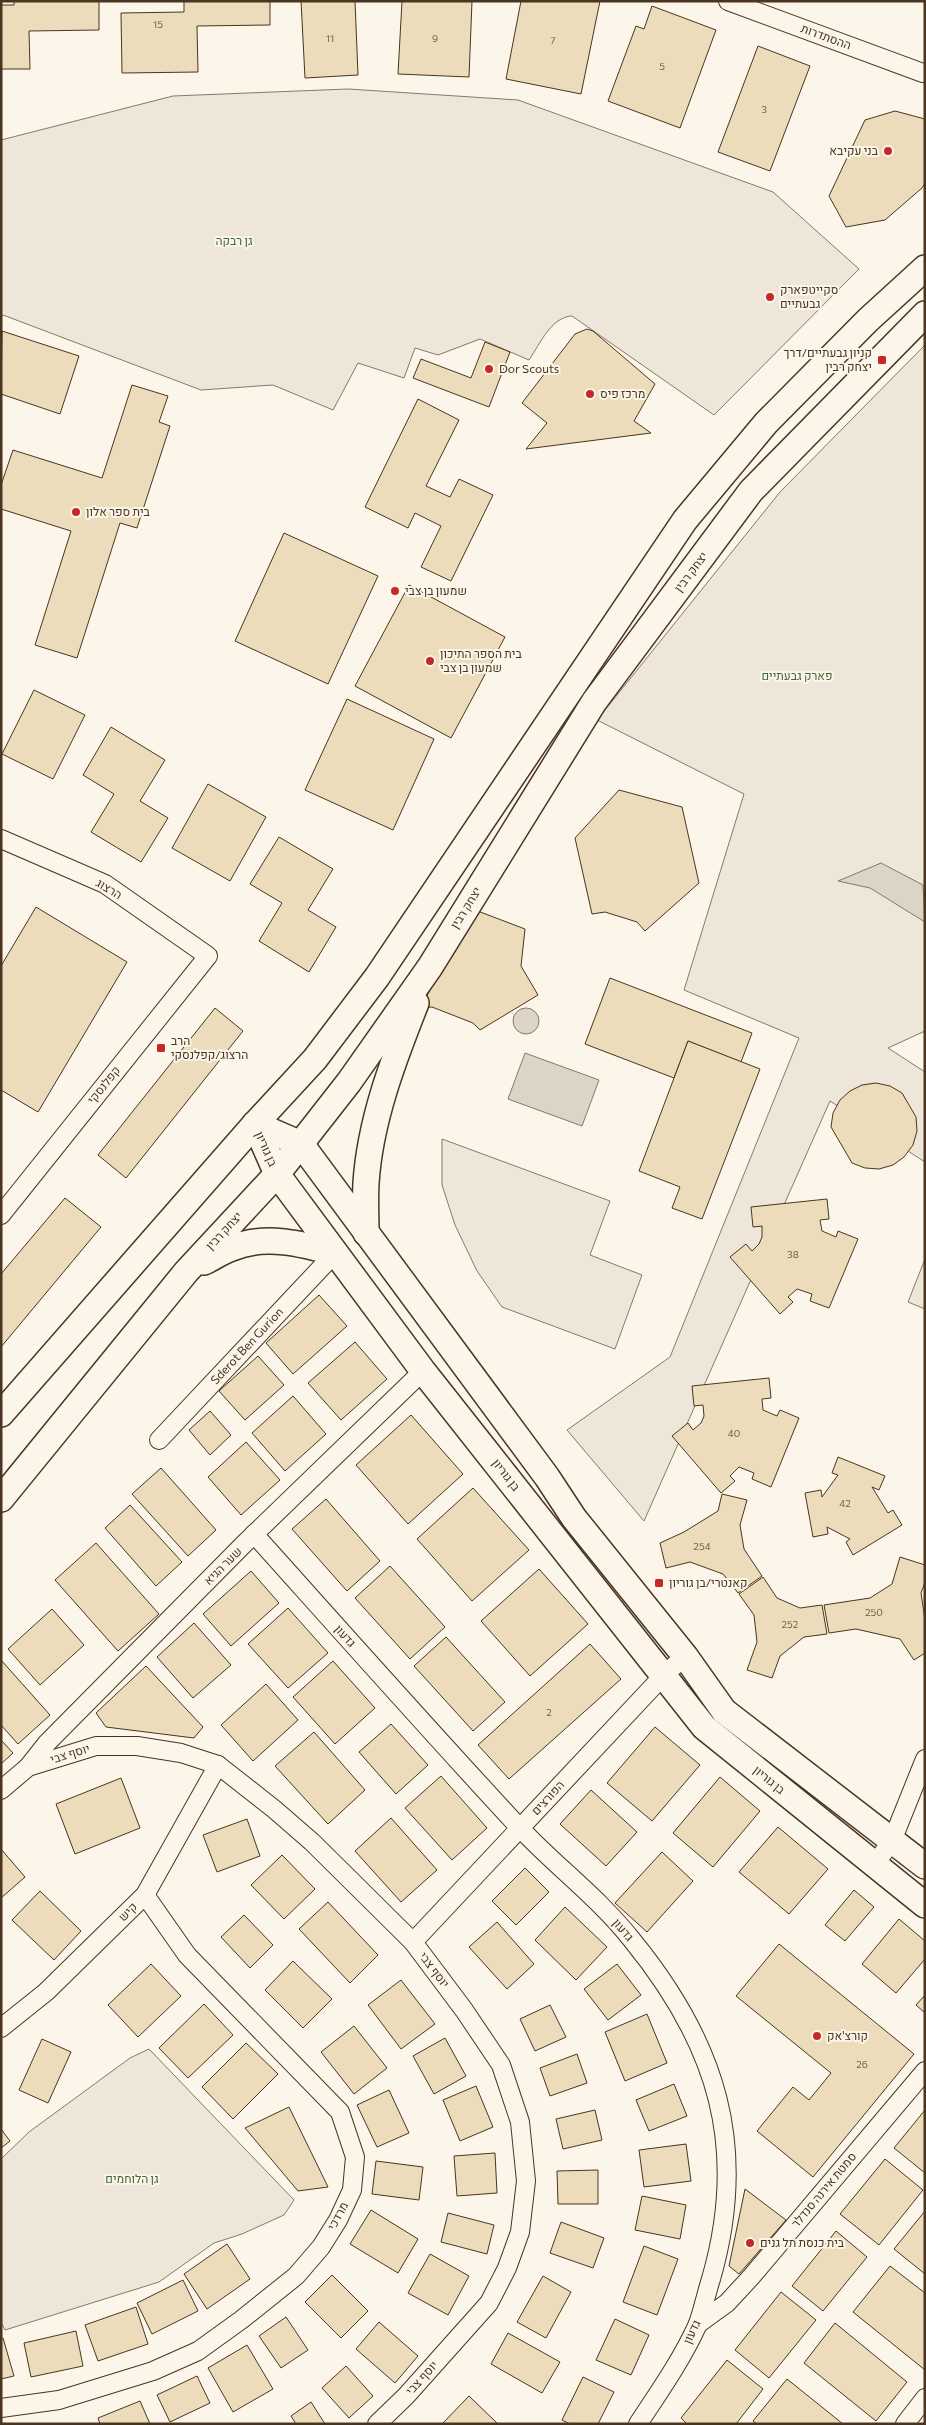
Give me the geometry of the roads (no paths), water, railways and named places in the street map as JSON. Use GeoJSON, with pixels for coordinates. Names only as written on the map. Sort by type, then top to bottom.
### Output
{"type":"FeatureCollection","features":[{"type":"Feature","properties":{"kind":"main road"},"geometry":{"type":"LineString","coordinates":[[1,1414],[255,1124],[315,1059],[377,977],[685,520],[766,423],[868,320],[925,268]]}},
{"type":"Feature","properties":{"kind":"main road","name":"יצחק רבין"},"geometry":{"type":"LineString","coordinates":[[1,1499],[186,1272],[277,1174],[301,1144],[430,967],[594,702],[751,491],[925,314]]}},
{"type":"Feature","properties":{"kind":"main road"},"geometry":{"type":"LineString","coordinates":[[366,1233],[366,1183],[379,1106],[396,1055],[430,967]]}},
{"type":"Feature","properties":{"kind":"main road","name":"בן גוריון"},"geometry":{"type":"LineString","coordinates":[[255,1124],[301,1144]]}},
{"type":"Feature","properties":{"kind":"main road","name":"בן גוריון"},"geometry":{"type":"LineString","coordinates":[[255,1124],[277,1174],[423,1371],[662,1677],[704,1727],[925,1905]]}},
{"type":"Feature","properties":{"kind":"main road"},"geometry":{"type":"LineString","coordinates":[[301,1144],[548,1478],[574,1518],[685,1656],[724,1711],[925,1866]]}},
{"type":"Feature","properties":{"kind":"main road"},"geometry":{"type":"LineString","coordinates":[[186,1272],[232,1247],[258,1242],[299,1242],[335,1252]]}},
{"type":"Feature","properties":{"kind":"street","name":"ההסתדרות"},"geometry":{"type":"LineString","coordinates":[[728,1],[923,73]]}},
{"type":"Feature","properties":{"kind":"street","name":"הרצוג"},"geometry":{"type":"LineString","coordinates":[[1,839],[105,884],[208,956]]}},
{"type":"Feature","properties":{"kind":"street","name":"קפלנסקי"},"geometry":{"type":"LineString","coordinates":[[1,1215],[208,956]]}},
{"type":"Feature","properties":{"kind":"street","name":"Sderot Ben Gurion"},"geometry":{"type":"LineString","coordinates":[[159,1440],[335,1252]]}},
{"type":"Feature","properties":{"kind":"street","name":"שער הגיא"},"geometry":{"type":"LineString","coordinates":[[28,1767],[47,1743],[254,1534],[423,1371]]}},
{"type":"Feature","properties":{"kind":"street","name":"גדעון"},"geometry":{"type":"LineString","coordinates":[[254,1534],[519,1828],[597,1900],[631,1938],[668,1986],[699,2042],[719,2100],[726,2148],[726,2186],[720,2247],[698,2324],[673,2370],[638,2424]]}},
{"type":"Feature","properties":{"kind":"street","name":"הפורצים"},"geometry":{"type":"LineString","coordinates":[[413,1942],[662,1677],[685,1656]]}},
{"type":"Feature","properties":{"kind":"street","name":"יוסף צבי"},"geometry":{"type":"LineString","coordinates":[[1,1790],[28,1767],[96,1746],[137,1746],[163,1750],[181,1753],[218,1765],[312,1842],[413,1942],[464,2010],[501,2065],[520,2122],[526,2181],[520,2232],[507,2268],[489,2303],[406,2396],[377,2424]]}},
{"type":"Feature","properties":{"kind":"street"},"geometry":{"type":"LineString","coordinates":[[874,1865],[892,1841],[925,1759]]}},
{"type":"Feature","properties":{"kind":"street","name":"קיש"},"geometry":{"type":"LineString","coordinates":[[1,2028],[46,1992],[145,1895],[218,1765]]}},
{"type":"Feature","properties":{"kind":"street","name":"מרדכי"},"geometry":{"type":"LineString","coordinates":[[1,2408],[59,2400],[153,2371],[198,2351],[242,2320],[296,2276],[321,2247],[338,2220],[352,2190],[355,2157],[340,2112],[187,1955],[145,1895]]}},
{"type":"Feature","properties":{"kind":"street","name":"סמטת אירנה סנדלר"},"geometry":{"type":"LineString","coordinates":[[698,2324],[727,2303],[751,2277],[925,2071]]}},
{"type":"Feature","properties":{"kind":"street"},"geometry":{"type":"LineString","coordinates":[[905,2424],[925,2398]]}},
{"type":"Feature","properties":{"kind":"place","name":"בני עקיבא"},"geometry":{"type":"Point","coordinates":[888,151]}},
{"type":"Feature","properties":{"kind":"place","name":"סקייטפארק גבעתיים"},"geometry":{"type":"Point","coordinates":[770,297]}},
{"type":"Feature","properties":{"kind":"place","name":"קניון גבעתיים/דרך יצחק רבין"},"geometry":{"type":"Point","coordinates":[882,360]}},
{"type":"Feature","properties":{"kind":"place","name":"Dor Scouts"},"geometry":{"type":"Point","coordinates":[489,369]}},
{"type":"Feature","properties":{"kind":"place","name":"מרכז פיס"},"geometry":{"type":"Point","coordinates":[590,394]}},
{"type":"Feature","properties":{"kind":"place","name":"בית ספר אלון"},"geometry":{"type":"Point","coordinates":[76,512]}},
{"type":"Feature","properties":{"kind":"place","name":"שמעון בן צבי"},"geometry":{"type":"Point","coordinates":[395,591]}},
{"type":"Feature","properties":{"kind":"place","name":"בית הספר התיכון שמעון בן צבי"},"geometry":{"type":"Point","coordinates":[430,661]}},
{"type":"Feature","properties":{"kind":"place","name":"הרב הרצוג/קפלנסקי"},"geometry":{"type":"Point","coordinates":[161,1048]}},
{"type":"Feature","properties":{"kind":"place","name":"קאנטרי/בן גוריון"},"geometry":{"type":"Point","coordinates":[659,1583]}},
{"type":"Feature","properties":{"kind":"place","name":"קורצ'אק"},"geometry":{"type":"Point","coordinates":[817,2036]}},
{"type":"Feature","properties":{"kind":"place","name":"בית כנסת תל גנים"},"geometry":{"type":"Point","coordinates":[750,2243]}},
{"type":"Feature","properties":{"kind":"park label","name":"גן רבקה"},"geometry":{"type":"Point","coordinates":[234,241]}},
{"type":"Feature","properties":{"kind":"park label","name":"פארק גבעתיים"},"geometry":{"type":"Point","coordinates":[797,676]}},
{"type":"Feature","properties":{"kind":"park label","name":"גן הלוחמים"},"geometry":{"type":"Point","coordinates":[132,2179]}}]}
